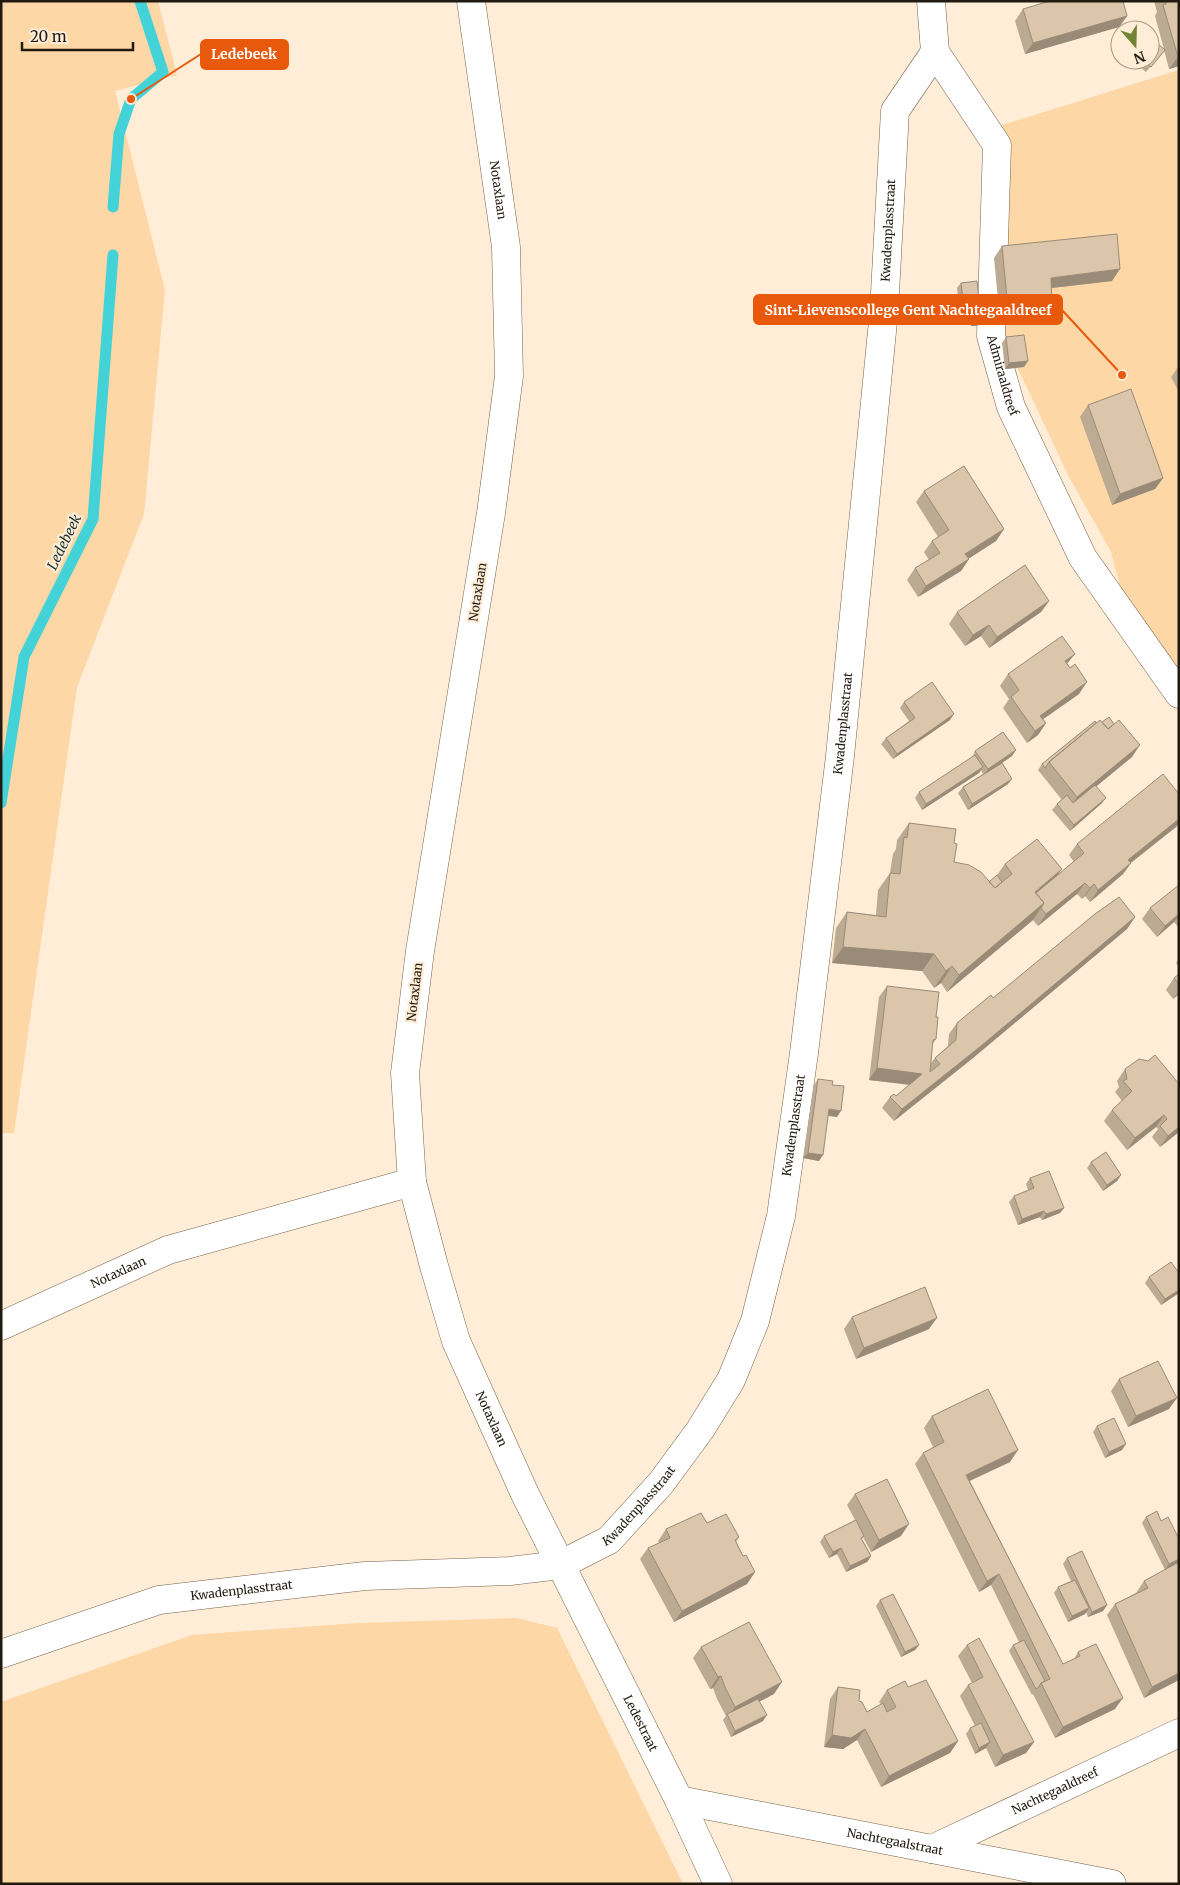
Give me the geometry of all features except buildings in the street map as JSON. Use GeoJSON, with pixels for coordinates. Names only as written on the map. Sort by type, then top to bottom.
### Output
{"type":"FeatureCollection","features":[{"type":"Feature","properties":{"kind":"street","name":"Notaxlaan"},"geometry":{"type":"LineString","coordinates":[[471,1],[506,247],[509,376],[491,513],[420,951],[404,1073],[412,1182],[456,1340],[560,1565]]}},
{"type":"Feature","properties":{"kind":"street","name":"Admiraaldreef"},"geometry":{"type":"LineString","coordinates":[[931,1],[935,52],[997,145],[991,336],[1011,407],[1083,558],[1179,694]]}},
{"type":"Feature","properties":{"kind":"street","name":"Kwadenplasstraat"},"geometry":{"type":"LineString","coordinates":[[1,1654],[159,1600],[366,1576],[510,1571],[560,1565],[609,1540],[661,1483],[700,1430],[731,1380],[755,1321],[782,1216],[804,1053],[840,756],[884,311],[895,111],[935,52]]}},
{"type":"Feature","properties":{"kind":"street","name":"Notaxlaan"},"geometry":{"type":"LineString","coordinates":[[1,1326],[168,1250],[412,1182]]}},
{"type":"Feature","properties":{"kind":"street","name":"Ledestraat"},"geometry":{"type":"LineString","coordinates":[[560,1565],[679,1800],[718,1884]]}},
{"type":"Feature","properties":{"kind":"street","name":"Nachtegaaldreef"},"geometry":{"type":"LineString","coordinates":[[932,1849],[1179,1733]]}},
{"type":"Feature","properties":{"kind":"street","name":"Nachtegaalstraat"},"geometry":{"type":"LineString","coordinates":[[679,1800],[1112,1884]]}},
{"type":"Feature","properties":{"kind":"shaded area"},"geometry":{"type":"Polygon","coordinates":[[[1,1],[158,1],[177,75],[115,91],[165,290],[144,514],[77,687],[14,1133],[1,1133],[1,1]]]}},
{"type":"Feature","properties":{"kind":"shaded area"},"geometry":{"type":"Polygon","coordinates":[[[1179,70],[1179,694],[1130,624],[1111,552],[1068,475],[1003,337],[999,214],[1002,125],[1179,70]]]}},
{"type":"Feature","properties":{"kind":"shaded area"},"geometry":{"type":"Polygon","coordinates":[[[517,1618],[557,1628],[683,1884],[1,1884],[1,1702],[192,1635],[358,1623],[517,1618]]]}},
{"type":"Feature","properties":{"kind":"waterway","name":"Ledebeek"},"geometry":{"type":"LineString","coordinates":[[113,207],[119,134],[131,99],[163,72],[140,1]]}},
{"type":"Feature","properties":{"kind":"waterway","name":"Ledebeek"},"geometry":{"type":"LineString","coordinates":[[1,803],[24,657],[93,519],[113,255]]}},
{"type":"Feature","properties":{"kind":"place","name":"Ledebeek"},"geometry":{"type":"Point","coordinates":[131,99]}},
{"type":"Feature","properties":{"kind":"place","name":"Sint-Lievenscollege Gent Nachtegaaldreef"},"geometry":{"type":"Point","coordinates":[1122,375]}}]}
